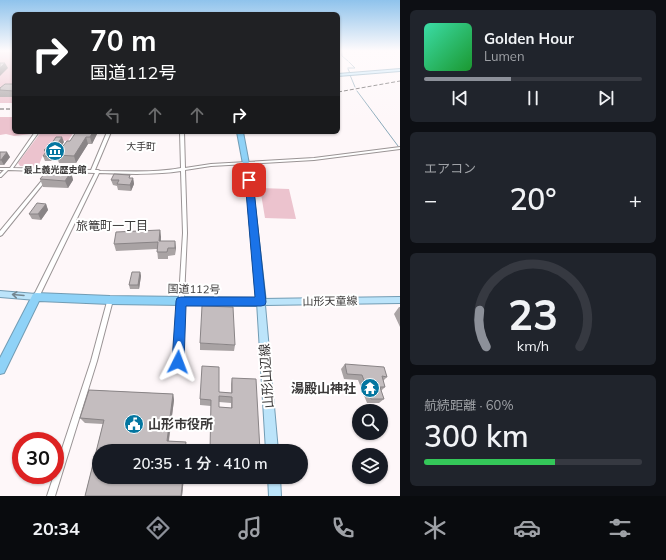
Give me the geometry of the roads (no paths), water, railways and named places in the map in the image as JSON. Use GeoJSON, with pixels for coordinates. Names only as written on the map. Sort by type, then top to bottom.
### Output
{"type":"FeatureCollection","features":[{"type":"Feature","properties":{"kind":"highway"},"geometry":{"type":"LineString","coordinates":[[240,134],[246,163],[261,302]]}},
{"type":"Feature","properties":{"kind":"highway"},"geometry":{"type":"LineString","coordinates":[[0,369],[36,297]]}},
{"type":"Feature","properties":{"kind":"highway","name":"国道112号"},"geometry":{"type":"LineString","coordinates":[[36,297],[110,300],[261,302]]}},
{"type":"Feature","properties":{"kind":"main road"},"geometry":{"type":"LineString","coordinates":[[0,294],[36,297]]}},
{"type":"Feature","properties":{"kind":"main road","name":"山形天童線"},"geometry":{"type":"LineString","coordinates":[[261,302],[400,300]]}},
{"type":"Feature","properties":{"kind":"main road","name":"山形山辺線"},"geometry":{"type":"LineString","coordinates":[[261,302],[271,444]]}},
{"type":"Feature","properties":{"kind":"main road"},"geometry":{"type":"LineString","coordinates":[[274,484],[275,496]]}},
{"type":"Feature","properties":{"kind":"street"},"geometry":{"type":"LineString","coordinates":[[0,176],[9,169],[35,134]]}},
{"type":"Feature","properties":{"kind":"street"},"geometry":{"type":"LineString","coordinates":[[36,297],[96,171],[109,134]]}},
{"type":"Feature","properties":{"kind":"street"},"geometry":{"type":"LineString","coordinates":[[178,362],[185,233],[182,134]]}},
{"type":"Feature","properties":{"kind":"street"},"geometry":{"type":"LineString","coordinates":[[0,169],[149,173],[211,165],[314,159],[400,148]]}},
{"type":"Feature","properties":{"kind":"street"},"geometry":{"type":"LineString","coordinates":[[0,234],[52,170]]}},
{"type":"Feature","properties":{"kind":"street"},"geometry":{"type":"LineString","coordinates":[[51,496],[94,361],[110,300]]}},
{"type":"Feature","properties":{"kind":"waterway"},"geometry":{"type":"LineString","coordinates":[[350,75],[355,87]]}},
{"type":"Feature","properties":{"kind":"waterway"},"geometry":{"type":"LineString","coordinates":[[357,91],[398,146]]}},
{"type":"Feature","properties":{"kind":"railway"},"geometry":{"type":"LineString","coordinates":[[340,92],[400,81]]}},
{"type":"Feature","properties":{"kind":"railway"},"geometry":{"type":"LineString","coordinates":[[0,109],[12,109]]}},
{"type":"Feature","properties":{"kind":"place","name":"最上義光歴史館"},"geometry":{"type":"Point","coordinates":[55,151]}},
{"type":"Feature","properties":{"kind":"place","name":"湯殿山神社"},"geometry":{"type":"Point","coordinates":[370,388]}},
{"type":"Feature","properties":{"kind":"place","name":"山形市役所"},"geometry":{"type":"Point","coordinates":[134,424]}},
{"type":"Feature","properties":{"kind":"district","name":"大手町"},"geometry":{"type":"Point","coordinates":[141,146]}},
{"type":"Feature","properties":{"kind":"district","name":"旅篭町一丁目"},"geometry":{"type":"Point","coordinates":[112,225]}}]}
